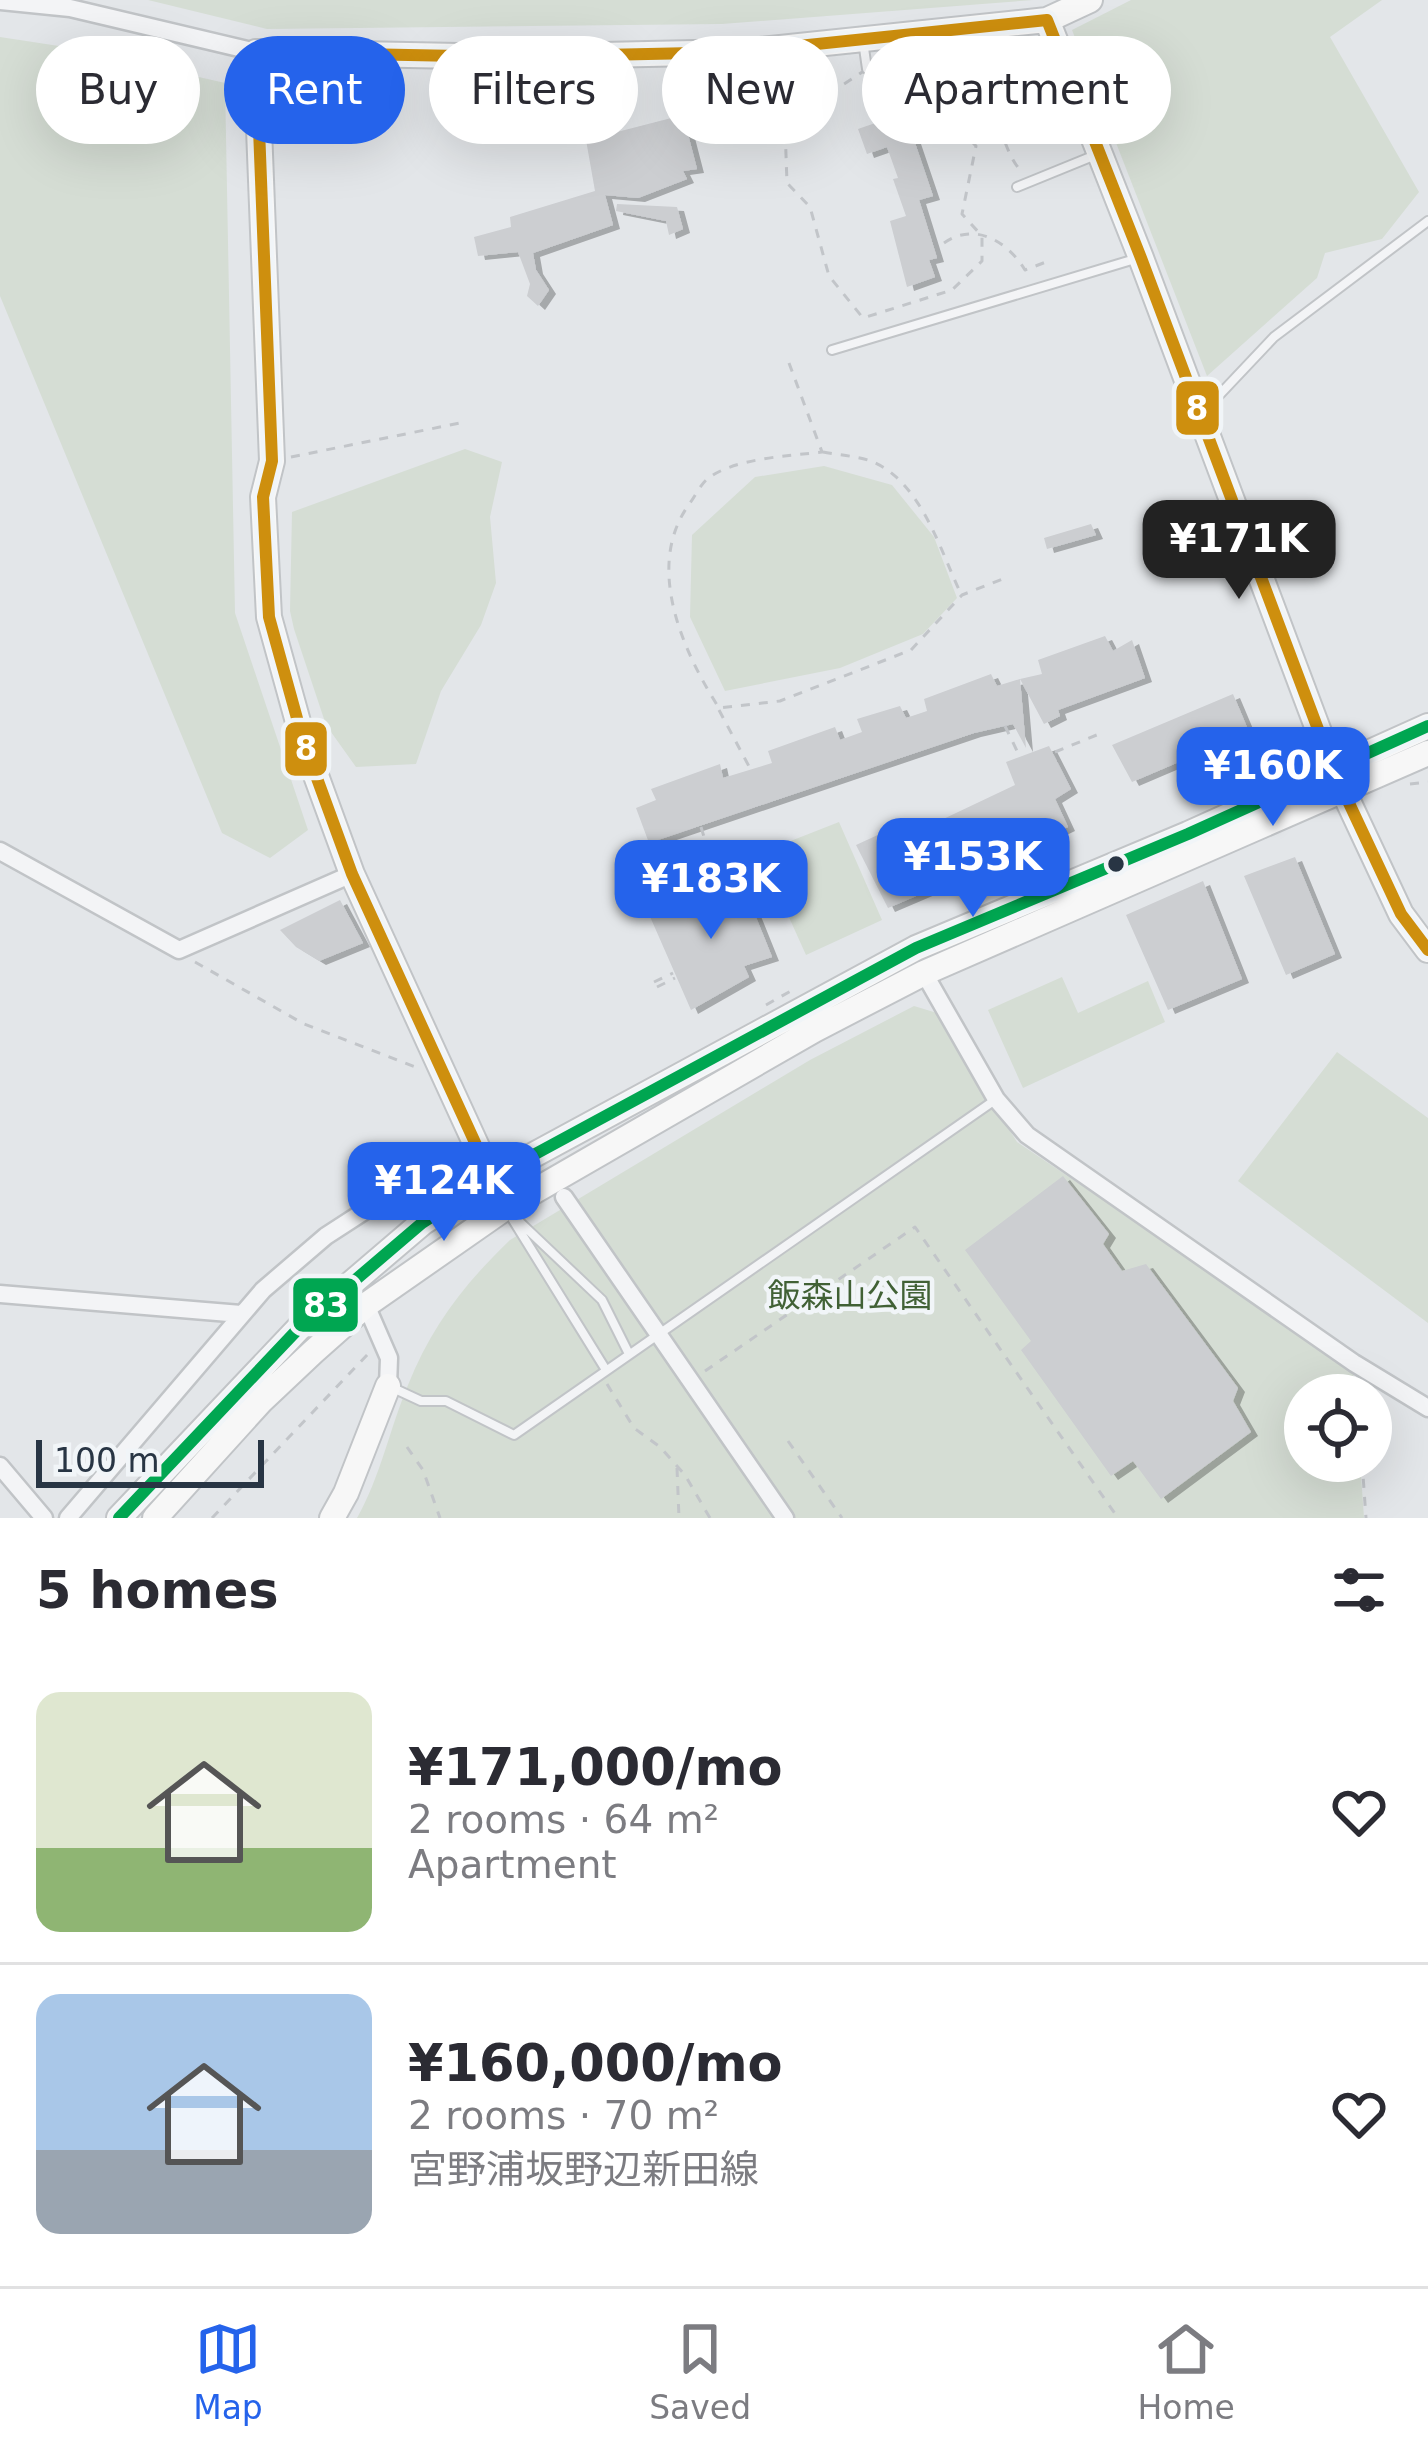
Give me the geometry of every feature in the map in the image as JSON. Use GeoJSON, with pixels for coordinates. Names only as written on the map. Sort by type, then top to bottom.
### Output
{"type":"FeatureCollection","features":[{"type":"Feature","properties":{"kind":"street"},"geometry":{"type":"LineString","coordinates":[[892,36],[1047,20],[1090,0]]}},
{"type":"Feature","properties":{"kind":"street"},"geometry":{"type":"LineString","coordinates":[[0,1],[70,8],[224,44]]}},
{"type":"Feature","properties":{"kind":"street"},"geometry":{"type":"LineString","coordinates":[[1047,20],[1334,769],[1401,914],[1428,950]]}},
{"type":"Feature","properties":{"kind":"street"},"geometry":{"type":"LineString","coordinates":[[405,55],[740,52],[862,39]]}},
{"type":"Feature","properties":{"kind":"street"},"geometry":{"type":"LineString","coordinates":[[260,144],[272,460],[263,497],[268,617],[303,740],[352,874],[506,1208]]}},
{"type":"Feature","properties":{"kind":"street"},"geometry":{"type":"LineString","coordinates":[[119,1518],[298,1328],[422,1223],[490,1178],[916,948],[1428,726]]}},
{"type":"Feature","properties":{"kind":"street"},"geometry":{"type":"LineString","coordinates":[[155,1518],[261,1401],[366,1305],[506,1208],[814,1030],[924,974],[1428,753]]}},
{"type":"Feature","properties":{"kind":"street"},"geometry":{"type":"LineString","coordinates":[[0,851],[179,950],[352,874]]}},
{"type":"Feature","properties":{"kind":"street"},"geometry":{"type":"LineString","coordinates":[[924,974],[996,1100],[1028,1136],[1354,1363],[1428,1408]]}},
{"type":"Feature","properties":{"kind":"street"},"geometry":{"type":"LineString","coordinates":[[68,1518],[241,1314],[300,1257],[397,1190]]}},
{"type":"Feature","properties":{"kind":"street"},"geometry":{"type":"LineString","coordinates":[[564,1197],[785,1518]]}},
{"type":"Feature","properties":{"kind":"street"},"geometry":{"type":"LineString","coordinates":[[0,1294],[241,1314]]}},
{"type":"Feature","properties":{"kind":"street"},"geometry":{"type":"LineString","coordinates":[[332,1518],[388,1386],[389,1358],[366,1305]]}},
{"type":"Feature","properties":{"kind":"street"},"geometry":{"type":"LineString","coordinates":[[0,1466],[44,1518]]}},
{"type":"Feature","properties":{"kind":"lane"},"geometry":{"type":"LineString","coordinates":[[1017,187],[1100,154]]}},
{"type":"Feature","properties":{"kind":"lane"},"geometry":{"type":"LineString","coordinates":[[1201,414],[1274,337],[1428,221]]}},
{"type":"Feature","properties":{"kind":"lane"},"geometry":{"type":"LineString","coordinates":[[832,350],[1141,258]]}},
{"type":"Feature","properties":{"kind":"lane"},"geometry":{"type":"LineString","coordinates":[[388,1386],[421,1401],[446,1401],[514,1435],[996,1100]]}},
{"type":"Feature","properties":{"kind":"lane"},"geometry":{"type":"LineString","coordinates":[[506,1208],[602,1300],[629,1354]]}},
{"type":"Feature","properties":{"kind":"lane"},"geometry":{"type":"LineString","coordinates":[[506,1208],[607,1370]]}},
{"type":"Feature","properties":{"kind":"path"},"geometry":{"type":"LineString","coordinates":[[862,71],[841,86],[805,85],[789,91],[784,99],[787,183],[810,207],[829,276],[863,318],[952,290],[982,261],[982,236],[962,214],[974,144]]}},
{"type":"Feature","properties":{"kind":"path"},"geometry":{"type":"LineString","coordinates":[[1005,144],[1009,157],[1030,182]]}},
{"type":"Feature","properties":{"kind":"path"},"geometry":{"type":"LineString","coordinates":[[944,243],[953,236],[994,238],[1014,252],[1025,270],[1046,262]]}},
{"type":"Feature","properties":{"kind":"path"},"geometry":{"type":"LineString","coordinates":[[789,363],[822,452]]}},
{"type":"Feature","properties":{"kind":"path"},"geometry":{"type":"LineString","coordinates":[[272,460],[460,423]]}},
{"type":"Feature","properties":{"kind":"path"},"geometry":{"type":"LineString","coordinates":[[752,772],[696,672],[677,624],[667,551],[681,514],[707,479],[757,460],[822,452],[870,461],[912,495],[962,595]]}},
{"type":"Feature","properties":{"kind":"path"},"geometry":{"type":"LineString","coordinates":[[719,708],[780,701],[911,650],[962,595],[1005,578]]}},
{"type":"Feature","properties":{"kind":"path"},"geometry":{"type":"LineString","coordinates":[[1005,726],[1019,755]]}},
{"type":"Feature","properties":{"kind":"path"},"geometry":{"type":"LineString","coordinates":[[1055,752],[1105,732]]}},
{"type":"Feature","properties":{"kind":"path"},"geometry":{"type":"LineString","coordinates":[[701,827],[720,889]]}},
{"type":"Feature","properties":{"kind":"path"},"geometry":{"type":"LineString","coordinates":[[179,950],[304,1024],[441,1072]]}},
{"type":"Feature","properties":{"kind":"path"},"geometry":{"type":"LineString","coordinates":[[656,985],[675,976]]}},
{"type":"Feature","properties":{"kind":"path"},"geometry":{"type":"LineString","coordinates":[[691,1380],[915,1227],[1118,1518]]}},
{"type":"Feature","properties":{"kind":"path"},"geometry":{"type":"LineString","coordinates":[[212,1518],[381,1340]]}},
{"type":"Feature","properties":{"kind":"path"},"geometry":{"type":"LineString","coordinates":[[607,1370],[607,1385],[634,1428],[677,1466],[710,1518]]}},
{"type":"Feature","properties":{"kind":"path"},"geometry":{"type":"LineString","coordinates":[[788,1441],[842,1518]]}},
{"type":"Feature","properties":{"kind":"path"},"geometry":{"type":"LineString","coordinates":[[407,1447],[423,1470],[440,1518]]}},
{"type":"Feature","properties":{"kind":"path"},"geometry":{"type":"LineString","coordinates":[[677,1466],[680,1518]]}},
{"type":"Feature","properties":{"kind":"path"},"geometry":{"type":"LineString","coordinates":[[1363,1482],[1366,1518]]}},
{"type":"Feature","properties":{"kind":"green space"},"geometry":{"type":"Polygon","coordinates":[[[148,0],[1033,0],[722,24],[267,29],[148,0]]]}},
{"type":"Feature","properties":{"kind":"green space"},"geometry":{"type":"Polygon","coordinates":[[[1131,0],[1382,0],[1330,37],[1419,192],[1382,239],[1325,253],[1317,278],[1207,376],[1116,144],[1171,144],[1171,36],[1074,36],[1072,30],[1131,0]]]}},
{"type":"Feature","properties":{"kind":"green space"},"geometry":{"type":"Polygon","coordinates":[[[0,37],[36,42],[36,144],[200,144],[200,77],[224,83],[235,613],[308,830],[270,858],[222,833],[0,296],[0,37]]]}},
{"type":"Feature","properties":{"kind":"green space"},"geometry":{"type":"Polygon","coordinates":[[[465,449],[502,462],[490,517],[496,583],[481,625],[441,691],[416,764],[356,767],[326,725],[294,629],[290,611],[292,512],[465,449]]]}},
{"type":"Feature","properties":{"kind":"green space"},"geometry":{"type":"Polygon","coordinates":[[[824,466],[892,485],[934,537],[957,598],[923,634],[840,668],[725,691],[690,617],[692,535],[755,477],[824,466]]]}},
{"type":"Feature","properties":{"kind":"green space"},"geometry":{"type":"Polygon","coordinates":[[[839,822],[882,920],[806,955],[760,853],[839,822]]]}},
{"type":"Feature","properties":{"kind":"green space"},"geometry":{"type":"Polygon","coordinates":[[[1062,977],[1078,1013],[1148,981],[1165,1022],[1023,1088],[988,1010],[1062,977]]]}},
{"type":"Feature","properties":{"kind":"green space","name":"飯森山公園"},"geometry":{"type":"Polygon","coordinates":[[[914,1006],[937,1013],[1017,1142],[1353,1368],[1353,1374],[1284,1374],[1284,1482],[1361,1482],[1364,1518],[357,1518],[427,1344],[464,1289],[510,1240],[810,1060],[914,1006]]]}},
{"type":"Feature","properties":{"kind":"green space"},"geometry":{"type":"Polygon","coordinates":[[[1337,1052],[1428,1118],[1428,1323],[1238,1181],[1337,1052]]]}},
{"type":"Feature","properties":{"kind":"building"},"geometry":{"type":"Polygon","coordinates":[[[662,120],[662,144],[691,144],[697,169],[683,171],[687,179],[638,198],[605,195],[613,225],[533,253],[536,270],[549,290],[538,306],[527,296],[530,284],[518,252],[478,256],[474,237],[511,227],[510,217],[595,191],[587,144],[638,144],[638,127],[662,120]]]}},
{"type":"Feature","properties":{"kind":"building"},"geometry":{"type":"Polygon","coordinates":[[[863,144],[915,144],[933,196],[919,200],[937,258],[929,260],[935,277],[907,287],[890,221],[906,216],[893,179],[898,178],[887,147],[867,154],[863,144]]]}},
{"type":"Feature","properties":{"kind":"building"},"geometry":{"type":"Polygon","coordinates":[[[617,204],[677,207],[683,229],[669,235],[666,221],[616,211],[617,204]]]}},
{"type":"Feature","properties":{"kind":"building"},"geometry":{"type":"Polygon","coordinates":[[[1091,524],[1096,535],[1047,549],[1044,538],[1091,524]]]}},
{"type":"Feature","properties":{"kind":"building"},"geometry":{"type":"Polygon","coordinates":[[[1105,636],[1113,651],[1132,640],[1145,678],[1058,710],[1060,716],[1044,724],[1020,679],[1042,674],[1038,660],[1105,636]]]}},
{"type":"Feature","properties":{"kind":"building"},"geometry":{"type":"Polygon","coordinates":[[[991,674],[997,686],[1020,679],[1026,748],[1013,724],[974,733],[649,843],[636,808],[656,800],[651,789],[720,764],[723,778],[772,763],[768,751],[835,727],[840,740],[862,732],[857,719],[900,706],[906,718],[927,711],[924,699],[991,674]]]}},
{"type":"Feature","properties":{"kind":"building"},"geometry":{"type":"Polygon","coordinates":[[[1233,694],[1249,732],[1132,782],[1112,745],[1233,694]]]}},
{"type":"Feature","properties":{"kind":"building"},"geometry":{"type":"Polygon","coordinates":[[[1049,746],[1071,789],[1055,799],[1068,827],[1010,855],[995,825],[970,836],[984,867],[888,908],[856,845],[893,828],[899,840],[1015,785],[1006,762],[1049,746]]]}},
{"type":"Feature","properties":{"kind":"building"},"geometry":{"type":"Polygon","coordinates":[[[1295,857],[1335,954],[1286,975],[1244,876],[1295,857]]]}},
{"type":"Feature","properties":{"kind":"building"},"geometry":{"type":"Polygon","coordinates":[[[1203,881],[1242,979],[1168,1010],[1126,915],[1203,881]]]}},
{"type":"Feature","properties":{"kind":"building"},"geometry":{"type":"Polygon","coordinates":[[[743,885],[772,957],[744,966],[749,977],[691,1010],[648,912],[743,885]]]}},
{"type":"Feature","properties":{"kind":"building"},"geometry":{"type":"Polygon","coordinates":[[[340,900],[363,943],[319,961],[280,930],[340,900]]]}},
{"type":"Feature","properties":{"kind":"building"},"geometry":{"type":"Polygon","coordinates":[[[1063,1176],[1109,1234],[1103,1244],[1122,1271],[1146,1264],[1238,1388],[1233,1401],[1251,1432],[1161,1499],[1133,1461],[1111,1476],[1021,1350],[1031,1341],[965,1250],[1063,1176]]]}},
{"type":"Feature","properties":{"kind":"transit line","name":"8"},"geometry":{"type":"LineString","coordinates":[[505,1208],[352,874],[303,740],[269,617],[263,497],[272,461],[256,52],[510,57],[740,52],[1047,20],[1333,769],[1401,914],[1428,950]]}},
{"type":"Feature","properties":{"kind":"transit line","name":"83"},"geometry":{"type":"LineString","coordinates":[[119,1518],[299,1328],[422,1223],[491,1178],[916,948],[1188,834],[1428,726]]}}]}
